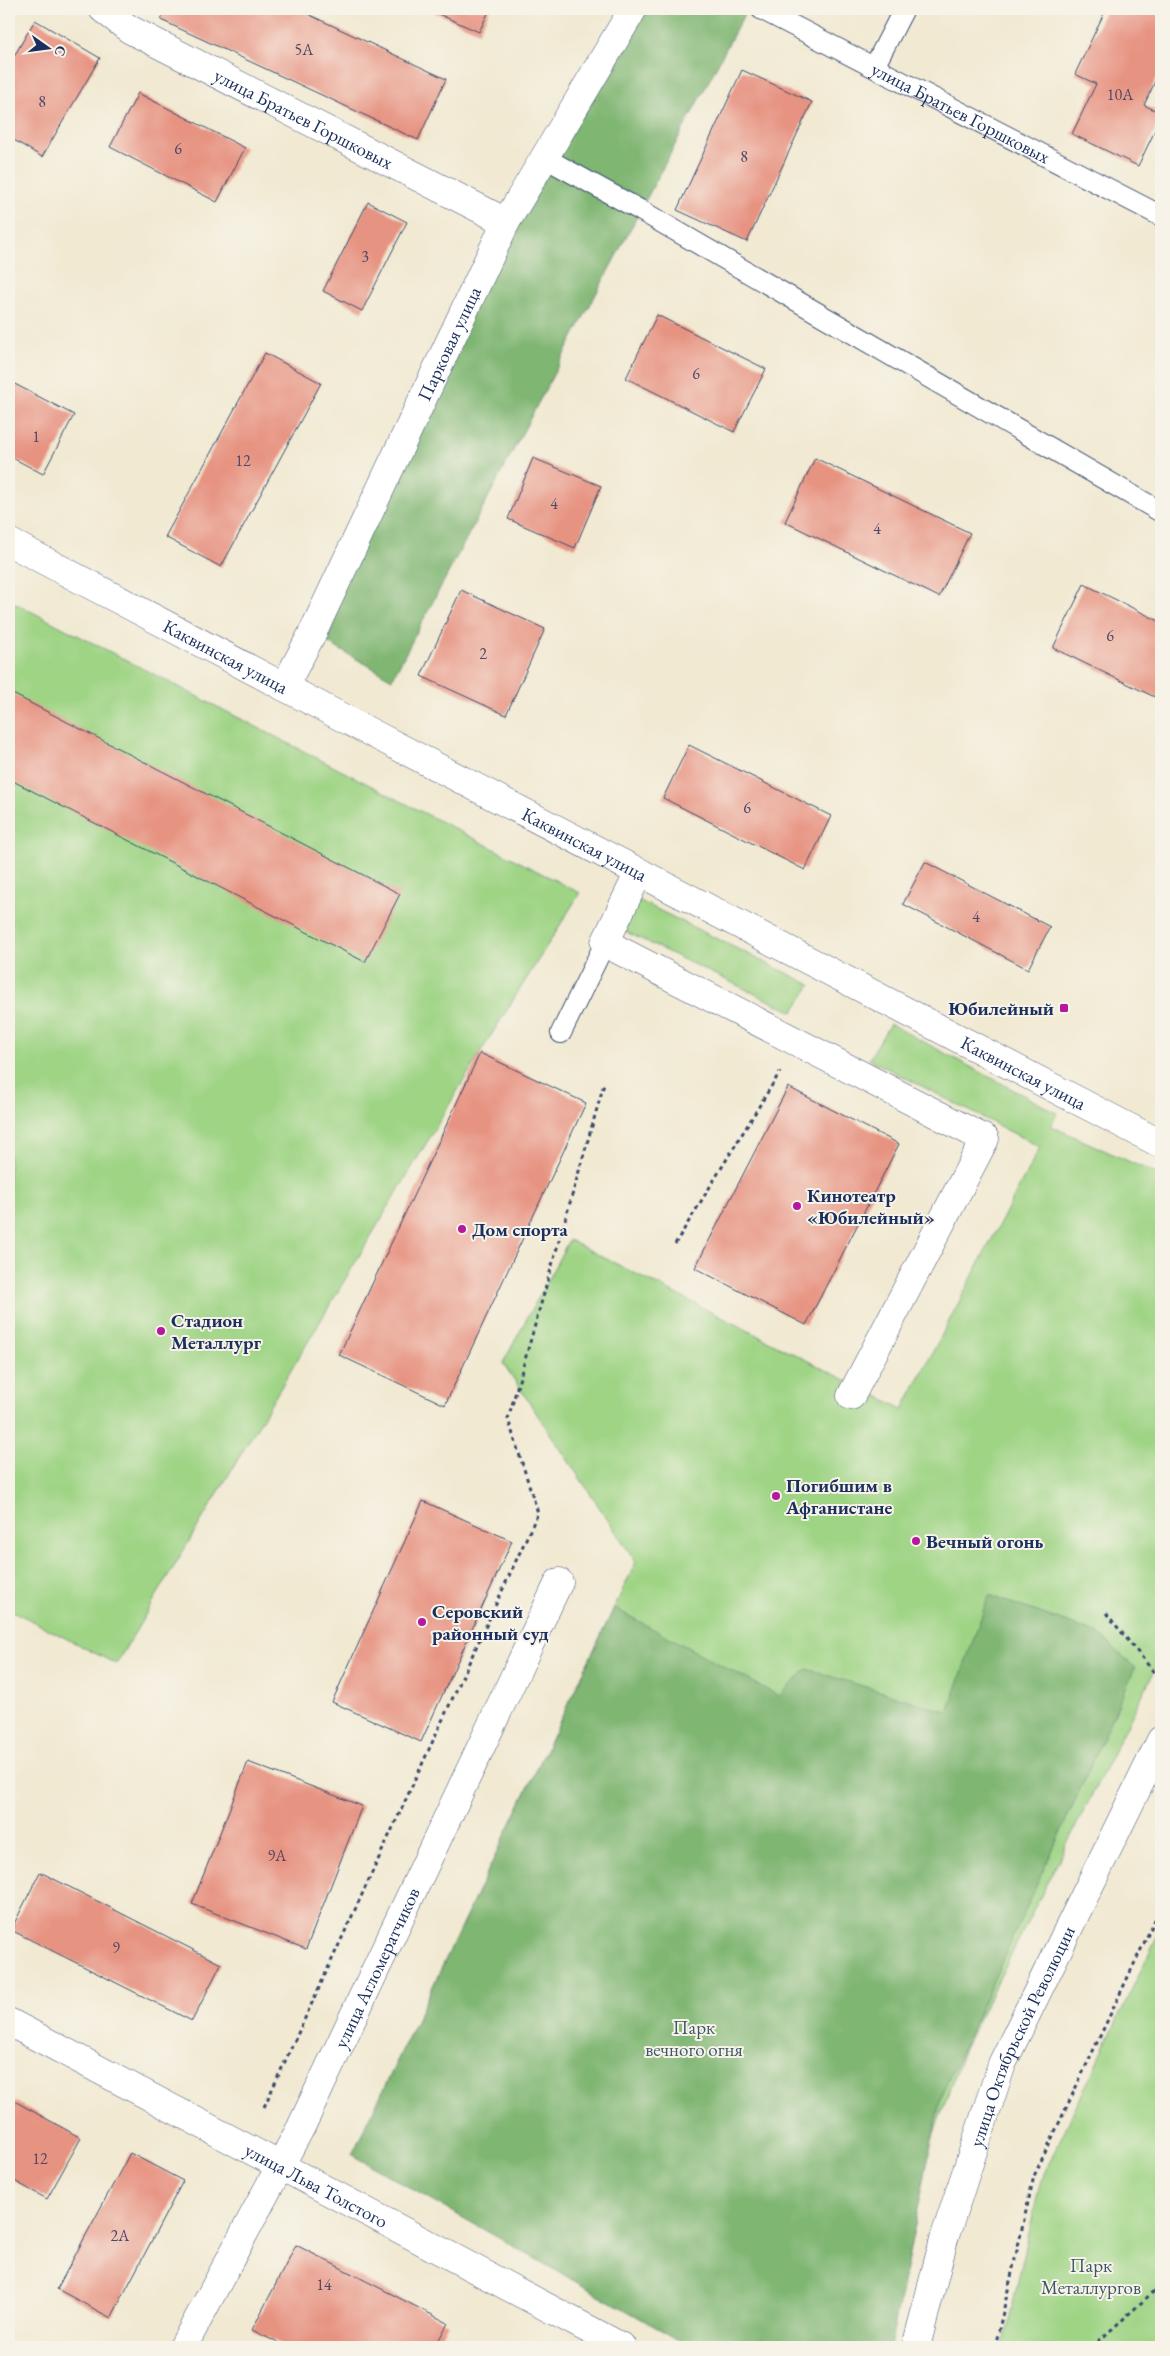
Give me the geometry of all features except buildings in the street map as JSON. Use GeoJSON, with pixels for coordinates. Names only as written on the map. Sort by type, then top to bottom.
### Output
{"type":"FeatureCollection","features":[{"type":"Feature","properties":{"kind":"street","name":"улица Братьев Горшковых"},"geometry":{"type":"LineString","coordinates":[[103,9],[129,29],[506,222]]}},
{"type":"Feature","properties":{"kind":"street","name":"Парковая улица"},"geometry":{"type":"LineString","coordinates":[[284,687],[316,625],[506,222],[633,9]]}},
{"type":"Feature","properties":{"kind":"street","name":"Каквинская улица"},"geometry":{"type":"LineString","coordinates":[[9,542],[1161,1144]]}},
{"type":"Feature","properties":{"kind":"street"},"geometry":{"type":"LineString","coordinates":[[639,872],[605,943],[985,1139],[851,1396]]}},
{"type":"Feature","properties":{"kind":"street","name":"улица Агломератчиков"},"geometry":{"type":"LineString","coordinates":[[183,2347],[281,2165],[559,1582]]}},
{"type":"Feature","properties":{"kind":"street","name":"улица Октябрьской Революции"},"geometry":{"type":"LineString","coordinates":[[916,2347],[944,2239],[1002,2064],[1161,1740]]}},
{"type":"Feature","properties":{"kind":"street","name":"улица Льва Толстого"},"geometry":{"type":"LineString","coordinates":[[9,2022],[622,2347]]}},
{"type":"Feature","properties":{"kind":"lane","name":"улица Братьев Горшковых"},"geometry":{"type":"LineString","coordinates":[[761,9],[1161,216]]}},
{"type":"Feature","properties":{"kind":"lane"},"geometry":{"type":"LineString","coordinates":[[874,68],[904,9]]}},
{"type":"Feature","properties":{"kind":"lane"},"geometry":{"type":"LineString","coordinates":[[545,158],[640,210],[1161,512]]}},
{"type":"Feature","properties":{"kind":"lane"},"geometry":{"type":"LineString","coordinates":[[561,1033],[605,943]]}},
{"type":"Feature","properties":{"kind":"path"},"geometry":{"type":"LineString","coordinates":[[675,1244],[798,1042]]}},
{"type":"Feature","properties":{"kind":"path"},"geometry":{"type":"LineString","coordinates":[[264,2107],[538,1513],[508,1419],[604,1084]]}},
{"type":"Feature","properties":{"kind":"path"},"geometry":{"type":"LineString","coordinates":[[1106,1613],[1161,1681]]}},
{"type":"Feature","properties":{"kind":"path"},"geometry":{"type":"LineString","coordinates":[[995,2347],[1034,2176],[1161,1907]]}},
{"type":"Feature","properties":{"kind":"path"},"geometry":{"type":"LineString","coordinates":[[1092,2347],[1161,2285]]}},
{"type":"Feature","properties":{"kind":"green space"},"geometry":{"type":"Polygon","coordinates":[[[633,9],[747,9],[392,679],[312,634],[506,222],[633,9]]]}},
{"type":"Feature","properties":{"kind":"green space","name":"Стадион Металлург"},"geometry":{"type":"Polygon","coordinates":[[[9,600],[580,893],[480,1053],[116,1664],[9,1609],[9,600]]]}},
{"type":"Feature","properties":{"kind":"green space"},"geometry":{"type":"Polygon","coordinates":[[[636,899],[811,985],[793,1012],[622,930],[636,899]]]}},
{"type":"Feature","properties":{"kind":"green space","name":"Парк вечного огня"},"geometry":{"type":"Polygon","coordinates":[[[890,1024],[1057,1113],[1051,1126],[1161,1176],[1161,1658],[964,2048],[859,2347],[733,2347],[352,2155],[636,1562],[503,1363],[569,1240],[903,1409],[1040,1147],[869,1059],[890,1024]]]}},
{"type":"Feature","properties":{"kind":"green space","name":"Парк вечного огня"},"geometry":{"type":"Polygon","coordinates":[[[989,1595],[1099,1634],[1135,1668],[941,2096],[890,2347],[779,2347],[762,2338],[752,2347],[691,2347],[352,2155],[614,1608],[779,1696],[807,1669],[948,1712],[989,1595]]]}},
{"type":"Feature","properties":{"kind":"green space","name":"Парк Металлургов"},"geometry":{"type":"Polygon","coordinates":[[[1161,1928],[1161,2347],[1003,2347],[1041,2180],[1161,1928]]]}},
{"type":"Feature","properties":{"kind":"place","name":"Юбилейный"},"geometry":{"type":"Point","coordinates":[1064,1008]}},
{"type":"Feature","properties":{"kind":"place","name":"Кинотеатр «Юбилейный»"},"geometry":{"type":"Point","coordinates":[797,1206]}},
{"type":"Feature","properties":{"kind":"place","name":"Дом спорта"},"geometry":{"type":"Point","coordinates":[462,1229]}},
{"type":"Feature","properties":{"kind":"place","name":"Стадион Металлург"},"geometry":{"type":"Point","coordinates":[161,1331]}},
{"type":"Feature","properties":{"kind":"place","name":"Погибшим в Афганистане"},"geometry":{"type":"Point","coordinates":[776,1496]}},
{"type":"Feature","properties":{"kind":"place","name":"Вечный огонь"},"geometry":{"type":"Point","coordinates":[916,1541]}},
{"type":"Feature","properties":{"kind":"place","name":"Серовский районный суд"},"geometry":{"type":"Point","coordinates":[422,1622]}}]}
